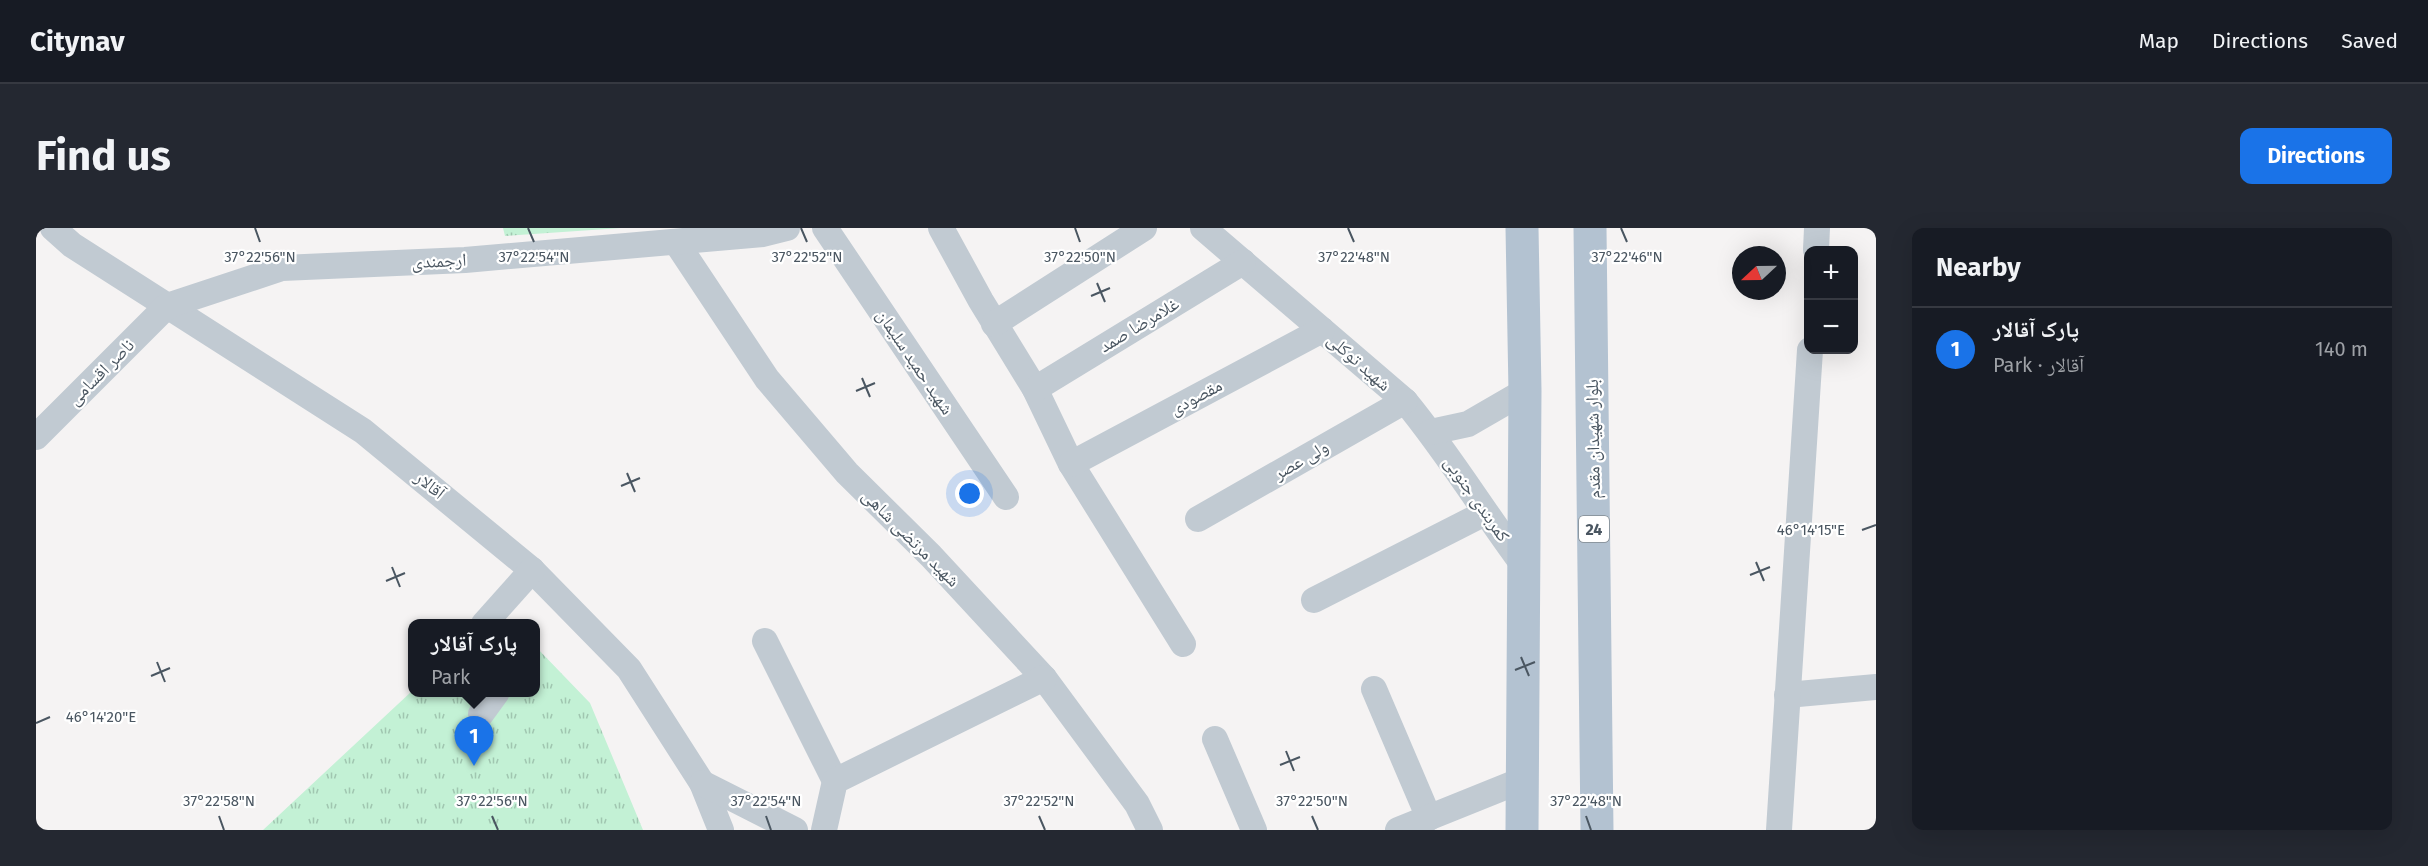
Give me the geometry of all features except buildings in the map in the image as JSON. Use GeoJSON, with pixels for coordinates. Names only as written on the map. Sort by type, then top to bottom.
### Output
{"type":"FeatureCollection","features":[{"type":"Feature","properties":{"kind":"main road"},"geometry":{"type":"LineString","coordinates":[[1521,830],[1525,391],[1522,228]]}},
{"type":"Feature","properties":{"kind":"main road","name":"بلوار شهیدان مقدم"},"geometry":{"type":"LineString","coordinates":[[1590,228],[1597,830]]}},
{"type":"Feature","properties":{"kind":"street","name":"آقالار"},"geometry":{"type":"LineString","coordinates":[[53,228],[72,245],[247,359],[363,430],[532,570],[629,669],[702,783],[720,830]]}},
{"type":"Feature","properties":{"kind":"street","name":"ارجمندی"},"geometry":{"type":"LineString","coordinates":[[167,306],[282,268],[465,260],[763,234],[787,228]]}},
{"type":"Feature","properties":{"kind":"street","name":"شهید حمید سلیمان"},"geometry":{"type":"LineString","coordinates":[[825,228],[1006,497]]}},
{"type":"Feature","properties":{"kind":"street"},"geometry":{"type":"LineString","coordinates":[[941,228],[994,324],[1035,389],[1071,464],[1183,644]]}},
{"type":"Feature","properties":{"kind":"street"},"geometry":{"type":"LineString","coordinates":[[994,324],[1144,228]]}},
{"type":"Feature","properties":{"kind":"street","name":"شهید توکلی"},"geometry":{"type":"LineString","coordinates":[[1203,228],[1405,401],[1431,432]]}},
{"type":"Feature","properties":{"kind":"street"},"geometry":{"type":"LineString","coordinates":[[1816,246],[1817,228]]}},
{"type":"Feature","properties":{"kind":"street","name":"شهید مرتضی شاهی"},"geometry":{"type":"LineString","coordinates":[[676,242],[775,388],[847,473],[931,556],[1044,678],[1137,804],[1150,830]]}},
{"type":"Feature","properties":{"kind":"street","name":"غلامرضا صمد"},"geometry":{"type":"LineString","coordinates":[[1035,389],[1243,262]]}},
{"type":"Feature","properties":{"kind":"street","name":"ناصر اقسامی"},"geometry":{"type":"LineString","coordinates":[[36,438],[167,306]]}},
{"type":"Feature","properties":{"kind":"street","name":"مقصودی"},"geometry":{"type":"LineString","coordinates":[[1071,464],[1322,330]]}},
{"type":"Feature","properties":{"kind":"street"},"geometry":{"type":"LineString","coordinates":[[1779,830],[1810,354]]}},
{"type":"Feature","properties":{"kind":"street"},"geometry":{"type":"LineString","coordinates":[[1431,432],[1468,424],[1525,391]]}},
{"type":"Feature","properties":{"kind":"street","name":"ولی عصر"},"geometry":{"type":"LineString","coordinates":[[1198,519],[1405,401]]}},
{"type":"Feature","properties":{"kind":"street","name":"کمربندی جنوبی"},"geometry":{"type":"LineString","coordinates":[[1431,432],[1485,513],[1524,566]]}},
{"type":"Feature","properties":{"kind":"street"},"geometry":{"type":"LineString","coordinates":[[1314,600],[1485,513]]}},
{"type":"Feature","properties":{"kind":"street"},"geometry":{"type":"LineString","coordinates":[[488,619],[532,570]]}},
{"type":"Feature","properties":{"kind":"street"},"geometry":{"type":"LineString","coordinates":[[765,641],[835,781],[824,830]]}},
{"type":"Feature","properties":{"kind":"street"},"geometry":{"type":"LineString","coordinates":[[835,781],[1044,678]]}},
{"type":"Feature","properties":{"kind":"street"},"geometry":{"type":"LineString","coordinates":[[1788,694],[1876,687]]}},
{"type":"Feature","properties":{"kind":"street"},"geometry":{"type":"LineString","coordinates":[[1374,689],[1430,818]]}},
{"type":"Feature","properties":{"kind":"street"},"geometry":{"type":"LineString","coordinates":[[481,714],[494,697]]}},
{"type":"Feature","properties":{"kind":"street"},"geometry":{"type":"LineString","coordinates":[[1215,739],[1254,830]]}},
{"type":"Feature","properties":{"kind":"street"},"geometry":{"type":"LineString","coordinates":[[1398,830],[1522,780]]}},
{"type":"Feature","properties":{"kind":"street"},"geometry":{"type":"LineString","coordinates":[[702,783],[795,830]]}},
{"type":"Feature","properties":{"kind":"green space"},"geometry":{"type":"Polygon","coordinates":[[[503,228],[621,228],[505,236],[503,228]]]}},
{"type":"Feature","properties":{"kind":"green space"},"geometry":{"type":"Polygon","coordinates":[[[540,651],[590,703],[643,830],[263,830],[408,695],[408,697],[540,697],[540,651]]]}},
{"type":"Feature","properties":{"kind":"place","name":"پارک آقالار"},"geometry":{"type":"Point","coordinates":[474,766]}}]}
